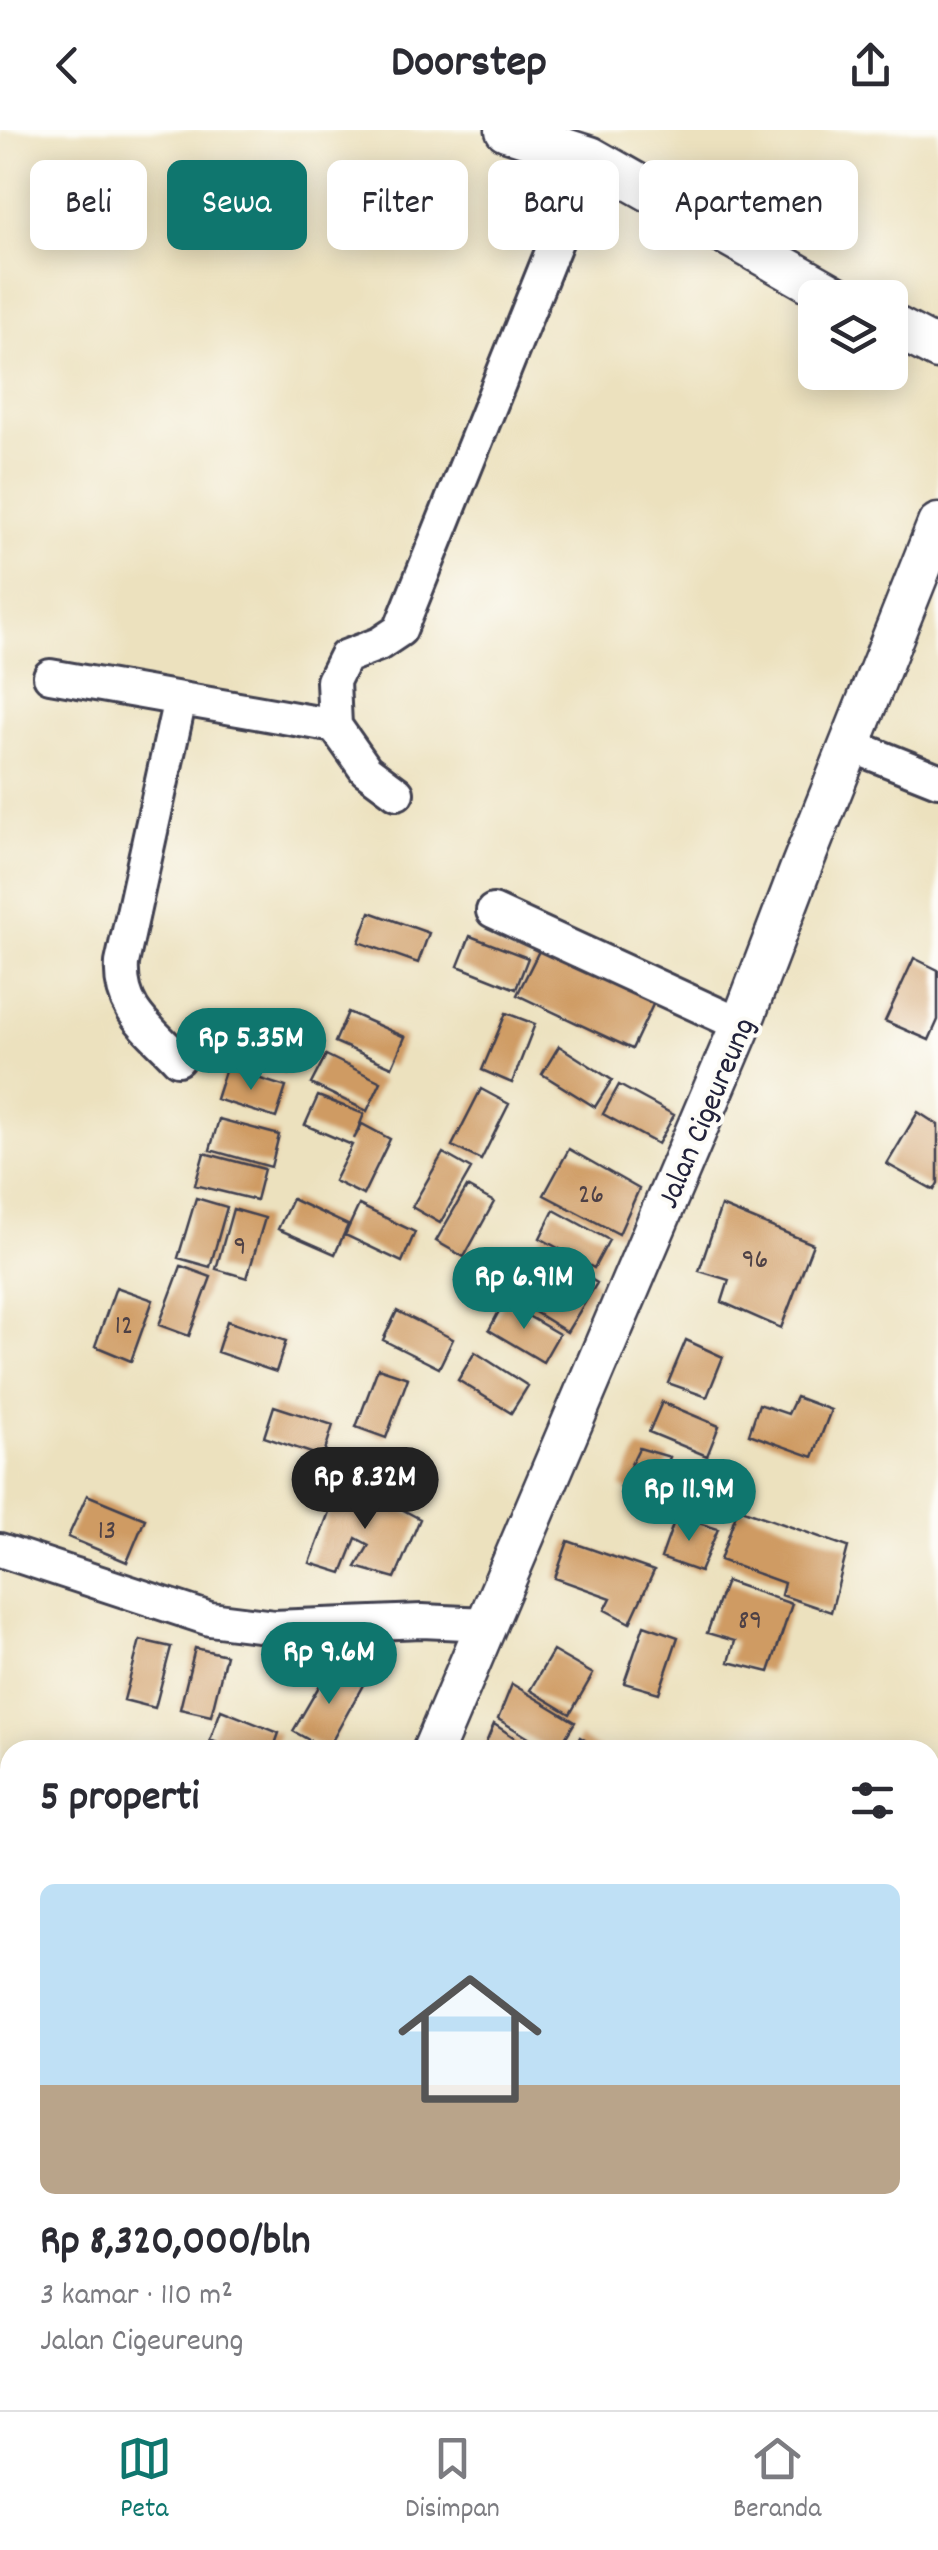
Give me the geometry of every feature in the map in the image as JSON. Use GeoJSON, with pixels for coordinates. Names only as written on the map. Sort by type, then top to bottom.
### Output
{"type":"FeatureCollection","features":[{"type":"Feature","properties":{"kind":"street"},"geometry":{"type":"LineString","coordinates":[[506,130],[590,157],[806,280]]}},
{"type":"Feature","properties":{"kind":"street"},"geometry":{"type":"LineString","coordinates":[[397,793],[366,770],[335,726],[333,681],[345,657],[379,644],[400,630],[590,157]]}},
{"type":"Feature","properties":{"kind":"street"},"geometry":{"type":"LineString","coordinates":[[908,333],[938,349]]}},
{"type":"Feature","properties":{"kind":"street","name":"Jalan Cigeureung"},"geometry":{"type":"LineString","coordinates":[[437,1740],[741,1025],[938,524]]}},
{"type":"Feature","properties":{"kind":"street"},"geometry":{"type":"LineString","coordinates":[[50,676],[335,726]]}},
{"type":"Feature","properties":{"kind":"street"},"geometry":{"type":"LineString","coordinates":[[178,1058],[132,1010],[121,979],[180,699]]}},
{"type":"Feature","properties":{"kind":"street"},"geometry":{"type":"LineString","coordinates":[[850,744],[938,780]]}},
{"type":"Feature","properties":{"kind":"street"},"geometry":{"type":"LineString","coordinates":[[493,910],[741,1025]]}},
{"type":"Feature","properties":{"kind":"street"},"geometry":{"type":"LineString","coordinates":[[0,1550],[210,1619],[274,1627],[422,1621],[487,1624]]}},
{"type":"Feature","properties":{"kind":"building"},"geometry":{"type":"Polygon","coordinates":[[[370,912],[429,933],[418,963],[359,942],[370,912]]]}},
{"type":"Feature","properties":{"kind":"building"},"geometry":{"type":"Polygon","coordinates":[[[470,936],[528,958],[516,989],[458,966],[470,936]]]}},
{"type":"Feature","properties":{"kind":"building"},"geometry":{"type":"Polygon","coordinates":[[[542,945],[657,996],[632,1049],[517,995],[542,945]]]}},
{"type":"Feature","properties":{"kind":"building"},"geometry":{"type":"Polygon","coordinates":[[[914,958],[938,970],[938,1020],[929,1040],[885,1021],[914,958]]]}},
{"type":"Feature","properties":{"kind":"building"},"geometry":{"type":"Polygon","coordinates":[[[348,1012],[405,1037],[392,1067],[335,1042],[348,1012]]]}},
{"type":"Feature","properties":{"kind":"building"},"geometry":{"type":"Polygon","coordinates":[[[506,1013],[535,1024],[512,1083],[482,1070],[506,1013]]]}},
{"type":"Feature","properties":{"kind":"building"},"geometry":{"type":"Polygon","coordinates":[[[233,1031],[294,1042],[289,1074],[227,1063],[233,1031]]]}},
{"type":"Feature","properties":{"kind":"building"},"geometry":{"type":"Polygon","coordinates":[[[559,1046],[612,1080],[595,1107],[542,1074],[559,1046]]]}},
{"type":"Feature","properties":{"kind":"building"},"geometry":{"type":"Polygon","coordinates":[[[326,1055],[381,1082],[367,1111],[311,1084],[326,1055]]]}},
{"type":"Feature","properties":{"kind":"building"},"geometry":{"type":"Polygon","coordinates":[[[226,1068],[286,1087],[276,1118],[216,1099],[226,1068]]]}},
{"type":"Feature","properties":{"kind":"building"},"geometry":{"type":"Polygon","coordinates":[[[619,1085],[674,1115],[658,1144],[603,1114],[619,1085]]]}},
{"type":"Feature","properties":{"kind":"building"},"geometry":{"type":"Polygon","coordinates":[[[481,1089],[509,1104],[481,1160],[452,1146],[481,1089]]]}},
{"type":"Feature","properties":{"kind":"building"},"geometry":{"type":"Polygon","coordinates":[[[318,1096],[364,1114],[354,1139],[362,1124],[390,1139],[363,1195],[334,1181],[352,1145],[305,1125],[318,1096]]]}},
{"type":"Feature","properties":{"kind":"building"},"geometry":{"type":"Polygon","coordinates":[[[918,1112],[938,1125],[938,1183],[934,1190],[887,1164],[918,1112]]]}},
{"type":"Feature","properties":{"kind":"building"},"geometry":{"type":"Polygon","coordinates":[[[219,1119],[279,1135],[271,1167],[210,1150],[219,1119]]]}},
{"type":"Feature","properties":{"kind":"building"},"geometry":{"type":"Polygon","coordinates":[[[569,1149],[639,1189],[619,1234],[544,1195],[569,1149]]]}},
{"type":"Feature","properties":{"kind":"building"},"geometry":{"type":"Polygon","coordinates":[[[204,1153],[264,1169],[256,1200],[195,1185],[204,1153]]]}},
{"type":"Feature","properties":{"kind":"building"},"geometry":{"type":"Polygon","coordinates":[[[443,1153],[471,1169],[440,1223],[412,1207],[443,1153]]]}},
{"type":"Feature","properties":{"kind":"building"},"geometry":{"type":"Polygon","coordinates":[[[467,1187],[494,1202],[464,1257],[436,1241],[467,1187]]]}},
{"type":"Feature","properties":{"kind":"building"},"geometry":{"type":"Polygon","coordinates":[[[196,1198],[227,1207],[210,1267],[178,1258],[196,1198]]]}},
{"type":"Feature","properties":{"kind":"building"},"geometry":{"type":"Polygon","coordinates":[[[292,1199],[348,1225],[335,1254],[278,1229],[292,1199]]]}},
{"type":"Feature","properties":{"kind":"building"},"geometry":{"type":"Polygon","coordinates":[[[359,1205],[415,1232],[402,1262],[345,1235],[359,1205]]]}},
{"type":"Feature","properties":{"kind":"building"},"geometry":{"type":"Polygon","coordinates":[[[721,1206],[813,1244],[781,1328],[722,1302],[729,1280],[699,1271],[721,1206]]]}},
{"type":"Feature","properties":{"kind":"building"},"geometry":{"type":"Polygon","coordinates":[[[233,1209],[265,1218],[247,1278],[216,1269],[233,1209]]]}},
{"type":"Feature","properties":{"kind":"building"},"geometry":{"type":"Polygon","coordinates":[[[554,1210],[609,1240],[594,1268],[540,1238],[554,1210]]]}},
{"type":"Feature","properties":{"kind":"building"},"geometry":{"type":"Polygon","coordinates":[[[543,1250],[597,1283],[567,1332],[514,1299],[543,1250]]]}},
{"type":"Feature","properties":{"kind":"building"},"geometry":{"type":"Polygon","coordinates":[[[181,1266],[211,1277],[189,1336],[159,1325],[181,1266]]]}},
{"type":"Feature","properties":{"kind":"building"},"geometry":{"type":"Polygon","coordinates":[[[116,1287],[153,1300],[131,1361],[95,1346],[116,1287]]]}},
{"type":"Feature","properties":{"kind":"building"},"geometry":{"type":"Polygon","coordinates":[[[504,1302],[559,1334],[543,1362],[489,1330],[504,1302]]]}},
{"type":"Feature","properties":{"kind":"building"},"geometry":{"type":"Polygon","coordinates":[[[397,1311],[453,1339],[439,1368],[383,1340],[397,1311]]]}},
{"type":"Feature","properties":{"kind":"building"},"geometry":{"type":"Polygon","coordinates":[[[227,1321],[286,1341],[276,1372],[217,1352],[227,1321]]]}},
{"type":"Feature","properties":{"kind":"building"},"geometry":{"type":"Polygon","coordinates":[[[686,1340],[723,1357],[707,1397],[668,1383],[686,1340]]]}},
{"type":"Feature","properties":{"kind":"building"},"geometry":{"type":"Polygon","coordinates":[[[475,1352],[528,1386],[511,1413],[458,1380],[475,1352]]]}},
{"type":"Feature","properties":{"kind":"building"},"geometry":{"type":"Polygon","coordinates":[[[378,1368],[408,1378],[386,1438],[356,1427],[378,1368]]]}},
{"type":"Feature","properties":{"kind":"building"},"geometry":{"type":"Polygon","coordinates":[[[796,1397],[831,1410],[813,1457],[749,1434],[759,1404],[788,1414],[796,1397]]]}},
{"type":"Feature","properties":{"kind":"building"},"geometry":{"type":"Polygon","coordinates":[[[662,1402],[719,1426],[707,1456],[649,1432],[662,1402]]]}},
{"type":"Feature","properties":{"kind":"building"},"geometry":{"type":"Polygon","coordinates":[[[274,1406],[333,1425],[323,1457],[264,1437],[274,1406]]]}},
{"type":"Feature","properties":{"kind":"building"},"geometry":{"type":"Polygon","coordinates":[[[639,1448],[670,1457],[651,1502],[620,1487],[639,1448]]]}},
{"type":"Feature","properties":{"kind":"building"},"geometry":{"type":"Polygon","coordinates":[[[342,1477],[420,1519],[395,1578],[356,1567],[369,1545],[356,1538],[342,1573],[310,1563],[342,1477]]]}},
{"type":"Feature","properties":{"kind":"building"},"geometry":{"type":"Polygon","coordinates":[[[87,1495],[145,1519],[127,1562],[68,1537],[87,1495]]]}},
{"type":"Feature","properties":{"kind":"building"},"geometry":{"type":"Polygon","coordinates":[[[738,1508],[848,1547],[831,1612],[781,1595],[784,1583],[720,1560],[738,1508]]]}},
{"type":"Feature","properties":{"kind":"building"},"geometry":{"type":"Polygon","coordinates":[[[676,1516],[718,1529],[700,1572],[661,1558],[676,1516]]]}},
{"type":"Feature","properties":{"kind":"building"},"geometry":{"type":"Polygon","coordinates":[[[568,1541],[654,1571],[630,1623],[605,1610],[611,1598],[555,1578],[568,1541]]]}},
{"type":"Feature","properties":{"kind":"building"},"geometry":{"type":"Polygon","coordinates":[[[726,1581],[792,1604],[769,1672],[729,1662],[735,1641],[707,1633],[726,1581]]]}},
{"type":"Feature","properties":{"kind":"building"},"geometry":{"type":"Polygon","coordinates":[[[644,1625],[678,1637],[659,1693],[624,1683],[644,1625]]]}},
{"type":"Feature","properties":{"kind":"building"},"geometry":{"type":"Polygon","coordinates":[[[140,1640],[171,1647],[155,1708],[124,1700],[140,1640]]]}},
{"type":"Feature","properties":{"kind":"building"},"geometry":{"type":"Polygon","coordinates":[[[195,1648],[226,1655],[211,1716],[180,1709],[195,1648]]]}},
{"type":"Feature","properties":{"kind":"building"},"geometry":{"type":"Polygon","coordinates":[[[553,1651],[593,1674],[570,1714],[530,1690],[553,1651]]]}},
{"type":"Feature","properties":{"kind":"building"},"geometry":{"type":"Polygon","coordinates":[[[332,1664],[364,1683],[333,1740],[309,1740],[293,1731],[332,1664]]]}},
{"type":"Feature","properties":{"kind":"building"},"geometry":{"type":"Polygon","coordinates":[[[512,1684],[575,1722],[564,1740],[532,1740],[498,1719],[512,1684]]]}},
{"type":"Feature","properties":{"kind":"building"},"geometry":{"type":"Polygon","coordinates":[[[221,1710],[279,1733],[277,1740],[210,1740],[221,1710]]]}},
{"type":"Feature","properties":{"kind":"building"},"geometry":{"type":"Polygon","coordinates":[[[494,1724],[518,1740],[487,1740],[494,1724]]]}}]}
